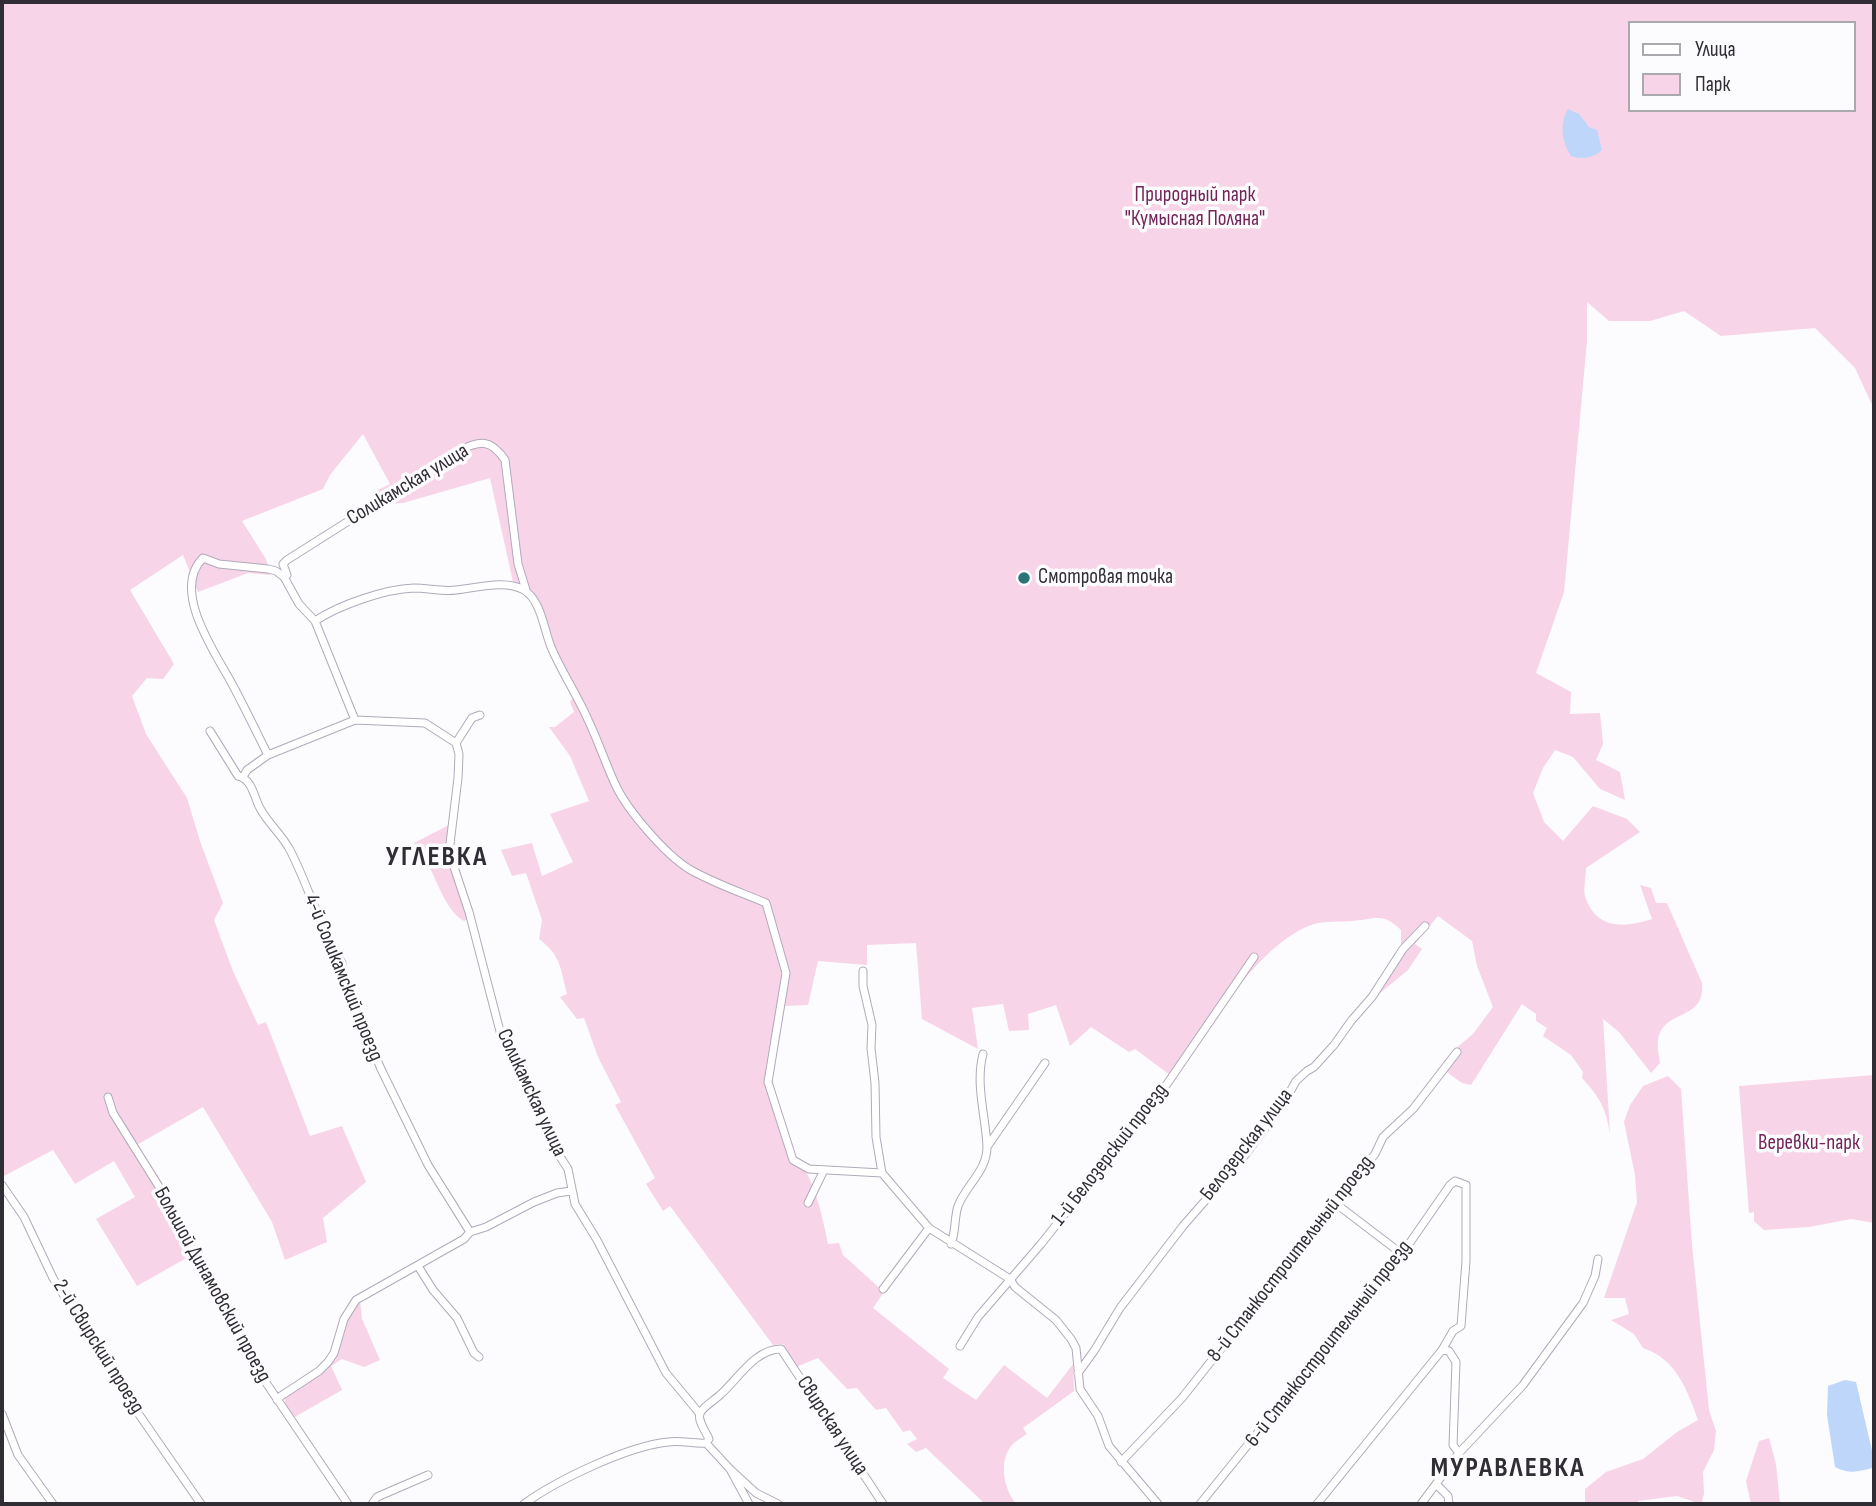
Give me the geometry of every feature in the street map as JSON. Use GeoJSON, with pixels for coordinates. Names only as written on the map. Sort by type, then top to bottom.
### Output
{"type":"FeatureCollection","features":[{"type":"Feature","properties":{"kind":"street","name":"Соликамская улица"},"geometry":{"type":"LineString","coordinates":[[284,577],[287,575],[282,564],[287,560],[379,499],[409,484],[459,451],[481,443],[490,444],[499,450],[505,460],[518,564],[526,590],[536,604],[551,646],[589,721],[617,788],[653,837],[686,867],[707,879],[766,903],[786,973],[768,1082],[793,1160],[809,1169],[824,1170]]}},
{"type":"Feature","properties":{"kind":"street"},"geometry":{"type":"LineString","coordinates":[[268,755],[202,633],[192,594],[191,574],[203,558],[219,564],[268,569],[284,577],[299,604],[315,621],[355,720]]}},
{"type":"Feature","properties":{"kind":"street"},"geometry":{"type":"LineString","coordinates":[[315,621],[335,609],[391,591],[411,588],[452,591],[511,586],[526,590]]}},
{"type":"Feature","properties":{"kind":"street"},"geometry":{"type":"LineString","coordinates":[[243,777],[268,755],[355,720],[425,723],[456,743],[472,718],[480,715]]}},
{"type":"Feature","properties":{"kind":"street","name":"4-й Соликамский проезд"},"geometry":{"type":"LineString","coordinates":[[210,731],[238,776],[243,777],[251,787],[261,811],[278,829],[290,851],[342,963],[344,982],[381,1069],[428,1165],[470,1232]]}},
{"type":"Feature","properties":{"kind":"street","name":"Соликамская улица"},"geometry":{"type":"LineString","coordinates":[[456,743],[459,754],[458,779],[449,852],[469,912],[501,1035],[550,1131],[557,1152],[568,1169],[575,1204],[597,1240],[666,1373],[700,1414]]}},
{"type":"Feature","properties":{"kind":"street","name":"Белозерская улица"},"geometry":{"type":"LineString","coordinates":[[1078,1373],[1120,1308],[1183,1226],[1245,1156],[1284,1103],[1296,1081],[1314,1068],[1334,1045],[1372,997],[1403,949],[1425,926]]}},
{"type":"Feature","properties":{"kind":"street","name":"1-й Белозерский проезд"},"geometry":{"type":"LineString","coordinates":[[960,1346],[978,1317],[1106,1162],[1144,1108],[1167,1084],[1254,957]]}},
{"type":"Feature","properties":{"kind":"street"},"geometry":{"type":"LineString","coordinates":[[863,971],[863,986],[872,1025],[876,1137],[883,1173],[929,1228],[950,1244],[1010,1279],[1015,1287],[1056,1320],[1076,1348],[1080,1389],[1098,1416],[1109,1446],[1158,1504]]}},
{"type":"Feature","properties":{"kind":"street","name":"8-й Станкостроительный проезд"},"geometry":{"type":"LineString","coordinates":[[1121,1462],[1182,1398],[1375,1154],[1383,1138],[1412,1109],[1457,1052]]}},
{"type":"Feature","properties":{"kind":"street"},"geometry":{"type":"LineString","coordinates":[[950,1244],[954,1236],[958,1208],[966,1190],[982,1170],[987,1147],[980,1068],[983,1054]]}},
{"type":"Feature","properties":{"kind":"street"},"geometry":{"type":"LineString","coordinates":[[987,1147],[1045,1063]]}},
{"type":"Feature","properties":{"kind":"street","name":"Большой Динамовский проезд"},"geometry":{"type":"LineString","coordinates":[[108,1097],[113,1113],[158,1185],[246,1353],[348,1504]]}},
{"type":"Feature","properties":{"kind":"street"},"geometry":{"type":"LineString","coordinates":[[808,1203],[824,1170],[883,1173]]}},
{"type":"Feature","properties":{"kind":"street","name":"6-й Станкостроительный проезд"},"geometry":{"type":"LineString","coordinates":[[1200,1504],[1402,1254],[1455,1181],[1466,1185],[1467,1193],[1461,1326],[1454,1331],[1442,1350]]}},
{"type":"Feature","properties":{"kind":"street","name":"2-й Свирский проезд"},"geometry":{"type":"LineString","coordinates":[[2,1185],[24,1217],[53,1278],[120,1387],[201,1504]]}},
{"type":"Feature","properties":{"kind":"street"},"geometry":{"type":"LineString","coordinates":[[277,1401],[281,1395],[319,1371],[328,1362],[334,1353],[344,1319],[356,1300],[464,1239],[470,1232],[486,1227],[556,1192],[571,1191]]}},
{"type":"Feature","properties":{"kind":"street"},"geometry":{"type":"LineString","coordinates":[[1335,1203],[1402,1254]]}},
{"type":"Feature","properties":{"kind":"street"},"geometry":{"type":"LineString","coordinates":[[883,1289],[929,1228]]}},
{"type":"Feature","properties":{"kind":"street"},"geometry":{"type":"LineString","coordinates":[[1421,1504],[1459,1453],[1523,1385],[1583,1303],[1595,1276],[1598,1259]]}},
{"type":"Feature","properties":{"kind":"street"},"geometry":{"type":"LineString","coordinates":[[418,1266],[433,1290],[457,1318],[474,1353],[479,1357]]}},
{"type":"Feature","properties":{"kind":"street","name":"Свирская улица"},"geometry":{"type":"LineString","coordinates":[[700,1414],[753,1363],[769,1351],[781,1349],[883,1504]]}},
{"type":"Feature","properties":{"kind":"street"},"geometry":{"type":"LineString","coordinates":[[1317,1504],[1442,1350],[1449,1351],[1456,1362],[1453,1445],[1459,1453]]}},
{"type":"Feature","properties":{"kind":"street"},"geometry":{"type":"LineString","coordinates":[[2,1414],[18,1455],[53,1504]]}},
{"type":"Feature","properties":{"kind":"street"},"geometry":{"type":"LineString","coordinates":[[700,1414],[709,1438],[706,1443]]}},
{"type":"Feature","properties":{"kind":"street"},"geometry":{"type":"LineString","coordinates":[[524,1504],[607,1459],[664,1442],[684,1440],[706,1443],[756,1493],[778,1504]]}},
{"type":"Feature","properties":{"kind":"street"},"geometry":{"type":"LineString","coordinates":[[730,1469],[749,1504]]}},
{"type":"Feature","properties":{"kind":"street"},"geometry":{"type":"LineString","coordinates":[[372,1504],[377,1497],[428,1475]]}},
{"type":"Feature","properties":{"kind":"street"},"geometry":{"type":"LineString","coordinates":[[1437,1485],[1448,1496],[1450,1504]]}},
{"type":"Feature","properties":{"kind":"green space","name":"Природный парк \"Кумысная Поляна\""},"geometry":{"type":"Polygon","coordinates":[[[2,2],[1874,2],[1874,409],[1855,368],[1815,328],[1721,336],[1684,311],[1650,321],[1609,321],[1587,302],[1587,341],[1564,592],[1536,673],[1571,692],[1570,714],[1600,713],[1603,744],[1596,760],[1620,772],[1625,800],[1600,789],[1573,757],[1555,750],[1543,768],[1533,793],[1544,822],[1563,841],[1593,806],[1627,819],[1640,832],[1586,868],[1585,896],[1596,915],[1604,921],[1631,924],[1652,919],[1640,885],[1651,888],[1656,903],[1667,903],[1702,983],[1698,1004],[1661,1030],[1658,1040],[1660,1063],[1651,1073],[1619,1032],[1603,1019],[1610,1134],[1604,1110],[1582,1078],[1583,1072],[1571,1055],[1543,1036],[1547,1028],[1536,1021],[1536,1014],[1522,1004],[1471,1085],[1462,1083],[1441,1068],[1455,1049],[1473,1034],[1493,1007],[1477,966],[1472,941],[1438,916],[1415,944],[1422,949],[1408,970],[1379,994],[1375,990],[1401,949],[1401,930],[1395,924],[1378,918],[1323,922],[1293,934],[1273,949],[1235,990],[1174,1078],[1135,1049],[1129,1052],[1091,1027],[1070,1046],[1056,1005],[1028,1014],[1029,1030],[1009,1031],[1003,1004],[972,1008],[978,1049],[922,1019],[916,943],[867,945],[867,965],[818,961],[808,1005],[785,1006],[772,1076],[795,1159],[812,1185],[828,1244],[839,1243],[843,1255],[884,1292],[873,1308],[949,1369],[943,1378],[976,1400],[1004,1365],[1047,1398],[1073,1364],[1074,1391],[1023,1428],[1027,1434],[1012,1445],[1006,1456],[1005,1478],[1016,1504],[985,1504],[926,1448],[916,1452],[907,1444],[917,1439],[910,1430],[903,1432],[886,1408],[876,1410],[857,1388],[847,1389],[818,1358],[796,1367],[783,1344],[773,1345],[670,1206],[663,1211],[646,1184],[655,1178],[615,1105],[621,1102],[598,1057],[584,1018],[577,1019],[560,997],[567,994],[561,969],[552,951],[539,939],[542,920],[526,873],[512,876],[501,850],[532,843],[542,876],[573,862],[550,814],[589,801],[570,756],[549,727],[555,727],[574,712],[570,702],[574,696],[533,605],[527,596],[511,588],[513,582],[490,478],[403,503],[377,504],[374,492],[390,484],[363,434],[330,475],[323,489],[242,521],[266,559],[270,575],[248,573],[198,592],[183,555],[130,590],[174,664],[163,679],[147,678],[132,696],[146,734],[187,798],[223,903],[214,920],[233,971],[258,1025],[266,1022],[310,1136],[342,1126],[366,1182],[323,1218],[327,1242],[285,1260],[272,1222],[203,1107],[135,1146],[197,1252],[137,1286],[96,1219],[135,1197],[114,1161],[75,1184],[53,1150],[2,1177],[2,2]]]}},
{"type":"Feature","properties":{"kind":"green space"},"geometry":{"type":"Polygon","coordinates":[[[449,825],[446,852],[468,919],[464,921],[449,907],[427,862],[414,843],[449,825]]]}},
{"type":"Feature","properties":{"kind":"green space","name":"Веревки-парк"},"geometry":{"type":"Polygon","coordinates":[[[1874,1075],[1874,1223],[1851,1219],[1809,1227],[1764,1230],[1754,1221],[1754,1212],[1749,1213],[1739,1086],[1874,1075]]]}},
{"type":"Feature","properties":{"kind":"green space"},"geometry":{"type":"Polygon","coordinates":[[[1668,1076],[1681,1089],[1692,1245],[1709,1410],[1716,1431],[1714,1450],[1703,1472],[1704,1494],[1701,1504],[1677,1496],[1638,1501],[1638,1504],[1585,1504],[1585,1489],[1606,1472],[1643,1459],[1677,1432],[1698,1420],[1684,1386],[1672,1367],[1643,1348],[1634,1334],[1611,1320],[1629,1314],[1625,1298],[1604,1298],[1637,1202],[1635,1175],[1624,1122],[1630,1105],[1643,1086],[1668,1076]]]}},
{"type":"Feature","properties":{"kind":"green space"},"geometry":{"type":"Polygon","coordinates":[[[360,1300],[362,1319],[380,1360],[364,1367],[342,1359],[331,1366],[342,1390],[293,1418],[285,1406],[285,1396],[330,1363],[346,1319],[360,1300]]]}},
{"type":"Feature","properties":{"kind":"green space"},"geometry":{"type":"Polygon","coordinates":[[[1769,1438],[1776,1464],[1780,1504],[1751,1504],[1746,1481],[1759,1441],[1769,1438]]]}},
{"type":"Feature","properties":{"kind":"water"},"geometry":{"type":"Polygon","coordinates":[[[1568,109],[1579,114],[1589,127],[1597,130],[1602,150],[1599,153],[1587,158],[1571,156],[1563,133],[1563,121],[1568,109]]]}},
{"type":"Feature","properties":{"kind":"water"},"geometry":{"type":"Polygon","coordinates":[[[1845,1380],[1856,1382],[1874,1459],[1872,1468],[1844,1471],[1835,1467],[1827,1415],[1828,1386],[1845,1380]]]}},
{"type":"Feature","properties":{"kind":"place","name":"Смотровая точка"},"geometry":{"type":"Point","coordinates":[1024,578]}},
{"type":"Feature","properties":{"kind":"district","name":"УГЛЕВКА"},"geometry":{"type":"Point","coordinates":[437,858]}},
{"type":"Feature","properties":{"kind":"district","name":"МУРАВЛЕВКА"},"geometry":{"type":"Point","coordinates":[1508,1469]}}]}
